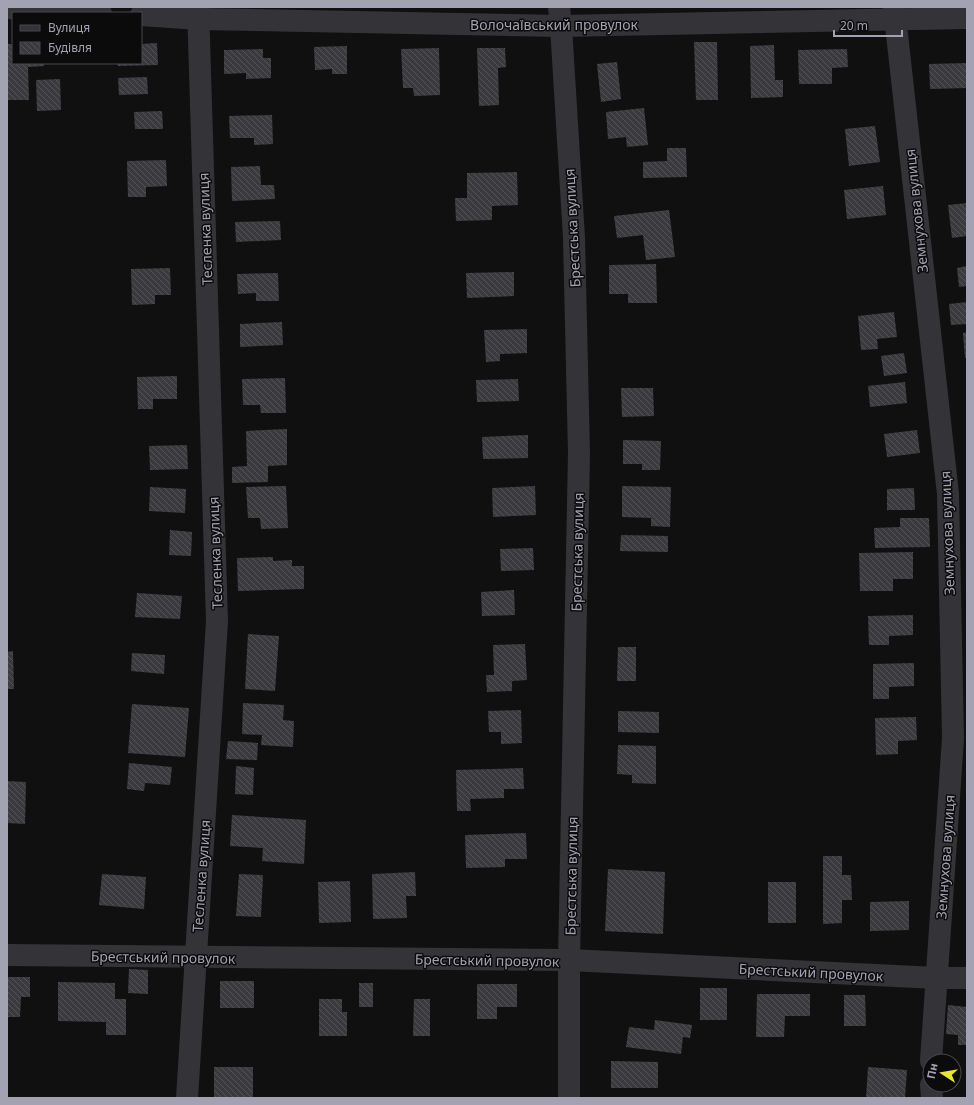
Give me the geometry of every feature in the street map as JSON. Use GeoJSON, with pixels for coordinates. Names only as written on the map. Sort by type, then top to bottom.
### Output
{"type":"FeatureCollection","features":[{"type":"Feature","properties":{"kind":"street"},"geometry":{"type":"LineString","coordinates":[[7,8],[82,12]]}},
{"type":"Feature","properties":{"kind":"street","name":"Волочаївський провулок"},"geometry":{"type":"LineString","coordinates":[[142,15],[198,13],[560,16],[894,13],[967,18]]}},
{"type":"Feature","properties":{"kind":"street","name":"Тесленка вулиця"},"geometry":{"type":"LineString","coordinates":[[187,1098],[217,621],[198,13]]}},
{"type":"Feature","properties":{"kind":"street","name":"Земнухова вулиця"},"geometry":{"type":"LineString","coordinates":[[894,13],[948,494],[953,738],[932,1053]]}},
{"type":"Feature","properties":{"kind":"street","name":"Брестська вулиця"},"geometry":{"type":"LineString","coordinates":[[560,16],[574,238],[579,453],[569,1098]]}},
{"type":"Feature","properties":{"kind":"street","name":"Брестський провулок"},"geometry":{"type":"LineString","coordinates":[[7,955],[570,960],[937,978],[967,978]]}},
{"type":"Feature","properties":{"kind":"building"},"geometry":{"type":"Polygon","coordinates":[[[694,42],[717,42],[718,100],[696,100],[694,42]]]}},
{"type":"Feature","properties":{"kind":"building"},"geometry":{"type":"Polygon","coordinates":[[[157,43],[158,65],[118,66],[117,64],[142,64],[142,44],[157,43]]]}},
{"type":"Feature","properties":{"kind":"building"},"geometry":{"type":"Polygon","coordinates":[[[7,44],[12,44],[12,64],[44,64],[44,66],[28,67],[29,100],[7,100],[7,44]]]}},
{"type":"Feature","properties":{"kind":"building"},"geometry":{"type":"Polygon","coordinates":[[[774,45],[775,80],[783,80],[783,97],[751,98],[750,46],[774,45]]]}},
{"type":"Feature","properties":{"kind":"building"},"geometry":{"type":"Polygon","coordinates":[[[347,46],[347,74],[332,74],[332,69],[315,70],[314,47],[347,46]]]}},
{"type":"Feature","properties":{"kind":"building"},"geometry":{"type":"Polygon","coordinates":[[[439,48],[440,95],[414,96],[413,88],[403,88],[401,49],[439,48]]]}},
{"type":"Feature","properties":{"kind":"building"},"geometry":{"type":"Polygon","coordinates":[[[477,48],[505,48],[506,67],[498,68],[499,105],[479,106],[477,48]]]}},
{"type":"Feature","properties":{"kind":"building"},"geometry":{"type":"Polygon","coordinates":[[[263,49],[263,58],[271,58],[271,78],[246,79],[246,73],[224,74],[224,50],[263,49]]]}},
{"type":"Feature","properties":{"kind":"building"},"geometry":{"type":"Polygon","coordinates":[[[847,49],[848,67],[832,68],[832,84],[799,84],[798,50],[847,49]]]}},
{"type":"Feature","properties":{"kind":"building"},"geometry":{"type":"Polygon","coordinates":[[[617,62],[621,99],[601,102],[597,64],[617,62]]]}},
{"type":"Feature","properties":{"kind":"building"},"geometry":{"type":"Polygon","coordinates":[[[967,63],[967,88],[930,89],[929,64],[967,63]]]}},
{"type":"Feature","properties":{"kind":"building"},"geometry":{"type":"Polygon","coordinates":[[[147,77],[148,94],[119,95],[118,78],[147,77]]]}},
{"type":"Feature","properties":{"kind":"building"},"geometry":{"type":"Polygon","coordinates":[[[60,79],[61,110],[37,111],[36,80],[60,79]]]}},
{"type":"Feature","properties":{"kind":"building"},"geometry":{"type":"Polygon","coordinates":[[[644,108],[648,145],[627,147],[626,137],[608,139],[606,112],[644,108]]]}},
{"type":"Feature","properties":{"kind":"building"},"geometry":{"type":"Polygon","coordinates":[[[162,111],[163,129],[135,129],[134,112],[162,111]]]}},
{"type":"Feature","properties":{"kind":"building"},"geometry":{"type":"Polygon","coordinates":[[[272,115],[273,144],[254,145],[254,138],[230,138],[229,116],[272,115]]]}},
{"type":"Feature","properties":{"kind":"building"},"geometry":{"type":"Polygon","coordinates":[[[875,126],[880,162],[849,166],[845,129],[875,126]]]}},
{"type":"Feature","properties":{"kind":"building"},"geometry":{"type":"Polygon","coordinates":[[[667,148],[686,148],[687,177],[643,178],[643,162],[667,161],[667,148]]]}},
{"type":"Feature","properties":{"kind":"building"},"geometry":{"type":"Polygon","coordinates":[[[166,160],[167,186],[146,187],[146,197],[128,197],[127,161],[166,160]]]}},
{"type":"Feature","properties":{"kind":"building"},"geometry":{"type":"Polygon","coordinates":[[[260,166],[261,185],[274,185],[275,199],[232,201],[231,167],[260,166]]]}},
{"type":"Feature","properties":{"kind":"building"},"geometry":{"type":"Polygon","coordinates":[[[517,172],[518,205],[492,206],[492,220],[456,221],[455,198],[467,198],[467,173],[517,172]]]}},
{"type":"Feature","properties":{"kind":"building"},"geometry":{"type":"Polygon","coordinates":[[[883,186],[886,215],[847,219],[844,190],[883,186]]]}},
{"type":"Feature","properties":{"kind":"building"},"geometry":{"type":"Polygon","coordinates":[[[967,203],[967,236],[952,238],[948,205],[967,203]]]}},
{"type":"Feature","properties":{"kind":"building"},"geometry":{"type":"Polygon","coordinates":[[[669,210],[675,257],[646,260],[643,235],[617,238],[614,216],[669,210]]]}},
{"type":"Feature","properties":{"kind":"building"},"geometry":{"type":"Polygon","coordinates":[[[280,221],[281,240],[236,242],[235,222],[280,221]]]}},
{"type":"Feature","properties":{"kind":"building"},"geometry":{"type":"Polygon","coordinates":[[[656,264],[657,303],[628,303],[628,294],[609,294],[609,265],[656,264]]]}},
{"type":"Feature","properties":{"kind":"building"},"geometry":{"type":"Polygon","coordinates":[[[967,266],[967,286],[959,287],[957,268],[967,266]]]}},
{"type":"Feature","properties":{"kind":"building"},"geometry":{"type":"Polygon","coordinates":[[[170,268],[171,295],[155,295],[155,304],[132,305],[131,269],[170,268]]]}},
{"type":"Feature","properties":{"kind":"building"},"geometry":{"type":"Polygon","coordinates":[[[514,272],[514,296],[467,298],[466,273],[514,272]]]}},
{"type":"Feature","properties":{"kind":"building"},"geometry":{"type":"Polygon","coordinates":[[[278,273],[279,301],[256,301],[256,293],[238,294],[237,274],[278,273]]]}},
{"type":"Feature","properties":{"kind":"building"},"geometry":{"type":"Polygon","coordinates":[[[967,302],[967,324],[951,325],[949,304],[967,302]]]}},
{"type":"Feature","properties":{"kind":"building"},"geometry":{"type":"Polygon","coordinates":[[[894,312],[897,337],[877,339],[878,349],[861,350],[858,316],[894,312]]]}},
{"type":"Feature","properties":{"kind":"building"},"geometry":{"type":"Polygon","coordinates":[[[282,322],[283,345],[240,347],[240,324],[282,322]]]}},
{"type":"Feature","properties":{"kind":"building"},"geometry":{"type":"Polygon","coordinates":[[[527,329],[527,353],[500,354],[500,361],[486,362],[484,330],[527,329]]]}},
{"type":"Feature","properties":{"kind":"building"},"geometry":{"type":"Polygon","coordinates":[[[967,332],[967,358],[965,358],[963,333],[967,332]]]}},
{"type":"Feature","properties":{"kind":"building"},"geometry":{"type":"Polygon","coordinates":[[[904,353],[907,373],[884,376],[881,356],[904,353]]]}},
{"type":"Feature","properties":{"kind":"building"},"geometry":{"type":"Polygon","coordinates":[[[177,376],[177,399],[153,399],[153,409],[138,409],[137,377],[177,376]]]}},
{"type":"Feature","properties":{"kind":"building"},"geometry":{"type":"Polygon","coordinates":[[[285,378],[286,413],[261,413],[260,405],[243,405],[242,379],[285,378]]]}},
{"type":"Feature","properties":{"kind":"building"},"geometry":{"type":"Polygon","coordinates":[[[518,379],[519,401],[477,402],[476,380],[518,379]]]}},
{"type":"Feature","properties":{"kind":"building"},"geometry":{"type":"Polygon","coordinates":[[[905,382],[907,403],[870,407],[868,386],[905,382]]]}},
{"type":"Feature","properties":{"kind":"building"},"geometry":{"type":"Polygon","coordinates":[[[621,388],[653,388],[654,416],[622,417],[621,388]]]}},
{"type":"Feature","properties":{"kind":"building"},"geometry":{"type":"Polygon","coordinates":[[[287,429],[287,465],[268,466],[268,482],[232,483],[232,467],[247,466],[246,431],[287,429]]]}},
{"type":"Feature","properties":{"kind":"building"},"geometry":{"type":"Polygon","coordinates":[[[917,430],[920,453],[887,457],[884,434],[917,430]]]}},
{"type":"Feature","properties":{"kind":"building"},"geometry":{"type":"Polygon","coordinates":[[[528,435],[528,458],[483,459],[482,437],[528,435]]]}},
{"type":"Feature","properties":{"kind":"building"},"geometry":{"type":"Polygon","coordinates":[[[623,440],[661,441],[660,470],[642,470],[642,464],[623,464],[623,440]]]}},
{"type":"Feature","properties":{"kind":"building"},"geometry":{"type":"Polygon","coordinates":[[[187,445],[188,469],[150,470],[149,446],[187,445]]]}},
{"type":"Feature","properties":{"kind":"building"},"geometry":{"type":"Polygon","coordinates":[[[286,486],[288,528],[261,529],[260,518],[248,518],[246,487],[286,486]]]}},
{"type":"Feature","properties":{"kind":"building"},"geometry":{"type":"Polygon","coordinates":[[[535,486],[536,515],[493,517],[492,488],[535,486]]]}},
{"type":"Feature","properties":{"kind":"building"},"geometry":{"type":"Polygon","coordinates":[[[622,486],[671,487],[670,527],[651,526],[651,518],[622,517],[622,486]]]}},
{"type":"Feature","properties":{"kind":"building"},"geometry":{"type":"Polygon","coordinates":[[[150,487],[186,489],[185,513],[149,511],[150,487]]]}},
{"type":"Feature","properties":{"kind":"building"},"geometry":{"type":"Polygon","coordinates":[[[914,488],[915,510],[887,510],[887,489],[914,488]]]}},
{"type":"Feature","properties":{"kind":"building"},"geometry":{"type":"Polygon","coordinates":[[[900,518],[929,518],[930,547],[875,548],[874,528],[900,527],[900,518]]]}},
{"type":"Feature","properties":{"kind":"building"},"geometry":{"type":"Polygon","coordinates":[[[170,530],[192,532],[191,556],[169,555],[170,530]]]}},
{"type":"Feature","properties":{"kind":"building"},"geometry":{"type":"Polygon","coordinates":[[[621,535],[668,536],[668,552],[620,551],[621,535]]]}},
{"type":"Feature","properties":{"kind":"building"},"geometry":{"type":"Polygon","coordinates":[[[533,548],[534,570],[501,571],[500,549],[533,548]]]}},
{"type":"Feature","properties":{"kind":"building"},"geometry":{"type":"Polygon","coordinates":[[[913,552],[913,579],[893,579],[893,591],[860,591],[859,553],[913,552]]]}},
{"type":"Feature","properties":{"kind":"building"},"geometry":{"type":"Polygon","coordinates":[[[273,557],[273,561],[292,560],[292,566],[304,566],[304,589],[238,591],[237,558],[273,557]]]}},
{"type":"Feature","properties":{"kind":"building"},"geometry":{"type":"Polygon","coordinates":[[[514,590],[515,615],[482,616],[481,592],[514,590]]]}},
{"type":"Feature","properties":{"kind":"building"},"geometry":{"type":"Polygon","coordinates":[[[137,593],[182,596],[180,619],[135,617],[137,593]]]}},
{"type":"Feature","properties":{"kind":"building"},"geometry":{"type":"Polygon","coordinates":[[[913,615],[913,635],[889,636],[889,645],[869,645],[868,616],[913,615]]]}},
{"type":"Feature","properties":{"kind":"building"},"geometry":{"type":"Polygon","coordinates":[[[248,634],[279,636],[275,691],[245,689],[248,634]]]}},
{"type":"Feature","properties":{"kind":"building"},"geometry":{"type":"Polygon","coordinates":[[[525,644],[527,680],[512,681],[512,691],[487,692],[486,675],[494,675],[493,645],[525,644]]]}},
{"type":"Feature","properties":{"kind":"building"},"geometry":{"type":"Polygon","coordinates":[[[618,647],[636,647],[636,681],[617,681],[618,647]]]}},
{"type":"Feature","properties":{"kind":"building"},"geometry":{"type":"Polygon","coordinates":[[[13,651],[14,689],[7,689],[7,652],[13,651]]]}},
{"type":"Feature","properties":{"kind":"building"},"geometry":{"type":"Polygon","coordinates":[[[132,653],[165,655],[164,674],[131,671],[132,653]]]}},
{"type":"Feature","properties":{"kind":"building"},"geometry":{"type":"Polygon","coordinates":[[[914,663],[914,686],[889,687],[889,699],[873,699],[873,664],[914,663]]]}},
{"type":"Feature","properties":{"kind":"building"},"geometry":{"type":"Polygon","coordinates":[[[243,703],[284,705],[283,720],[294,721],[293,747],[261,745],[262,735],[242,734],[243,703]]]}},
{"type":"Feature","properties":{"kind":"building"},"geometry":{"type":"Polygon","coordinates":[[[132,704],[189,708],[185,757],[128,753],[132,704]]]}},
{"type":"Feature","properties":{"kind":"building"},"geometry":{"type":"Polygon","coordinates":[[[521,710],[522,743],[501,744],[501,732],[489,732],[488,711],[521,710]]]}},
{"type":"Feature","properties":{"kind":"building"},"geometry":{"type":"Polygon","coordinates":[[[618,711],[659,712],[659,733],[618,732],[618,711]]]}},
{"type":"Feature","properties":{"kind":"building"},"geometry":{"type":"Polygon","coordinates":[[[916,717],[917,740],[898,741],[898,754],[876,755],[875,718],[916,717]]]}},
{"type":"Feature","properties":{"kind":"building"},"geometry":{"type":"Polygon","coordinates":[[[228,741],[258,743],[257,760],[226,759],[228,741]]]}},
{"type":"Feature","properties":{"kind":"building"},"geometry":{"type":"Polygon","coordinates":[[[618,745],[656,746],[656,784],[632,783],[632,775],[617,774],[618,745]]]}},
{"type":"Feature","properties":{"kind":"building"},"geometry":{"type":"Polygon","coordinates":[[[129,763],[172,767],[170,785],[145,783],[144,791],[127,789],[129,763]]]}},
{"type":"Feature","properties":{"kind":"building"},"geometry":{"type":"Polygon","coordinates":[[[236,766],[254,768],[253,795],[235,794],[236,766]]]}},
{"type":"Feature","properties":{"kind":"building"},"geometry":{"type":"Polygon","coordinates":[[[523,768],[524,789],[504,789],[504,798],[470,799],[471,811],[457,811],[456,770],[523,768]]]}},
{"type":"Feature","properties":{"kind":"building"},"geometry":{"type":"Polygon","coordinates":[[[7,781],[26,782],[25,824],[7,823],[7,781]]]}},
{"type":"Feature","properties":{"kind":"building"},"geometry":{"type":"Polygon","coordinates":[[[232,815],[306,820],[304,864],[262,861],[263,848],[230,846],[232,815]]]}},
{"type":"Feature","properties":{"kind":"building"},"geometry":{"type":"Polygon","coordinates":[[[526,833],[527,859],[505,859],[505,867],[466,868],[465,835],[526,833]]]}},
{"type":"Feature","properties":{"kind":"building"},"geometry":{"type":"Polygon","coordinates":[[[823,856],[842,856],[842,875],[851,875],[852,900],[842,900],[842,923],[823,924],[823,856]]]}},
{"type":"Feature","properties":{"kind":"building"},"geometry":{"type":"Polygon","coordinates":[[[608,869],[665,872],[663,934],[605,931],[608,869]]]}},
{"type":"Feature","properties":{"kind":"building"},"geometry":{"type":"Polygon","coordinates":[[[415,872],[416,896],[406,896],[407,918],[373,919],[372,874],[415,872]]]}},
{"type":"Feature","properties":{"kind":"building"},"geometry":{"type":"Polygon","coordinates":[[[102,874],[146,877],[144,909],[99,905],[102,874]]]}},
{"type":"Feature","properties":{"kind":"building"},"geometry":{"type":"Polygon","coordinates":[[[239,874],[263,875],[261,917],[236,916],[239,874]]]}},
{"type":"Feature","properties":{"kind":"building"},"geometry":{"type":"Polygon","coordinates":[[[350,881],[351,922],[319,923],[318,882],[350,881]]]}},
{"type":"Feature","properties":{"kind":"building"},"geometry":{"type":"Polygon","coordinates":[[[768,882],[796,882],[796,923],[768,923],[768,882]]]}},
{"type":"Feature","properties":{"kind":"building"},"geometry":{"type":"Polygon","coordinates":[[[909,901],[909,930],[870,931],[870,902],[909,901]]]}},
{"type":"Feature","properties":{"kind":"building"},"geometry":{"type":"Polygon","coordinates":[[[129,969],[148,970],[148,994],[128,993],[129,969]]]}},
{"type":"Feature","properties":{"kind":"building"},"geometry":{"type":"Polygon","coordinates":[[[7,977],[30,977],[30,997],[21,997],[20,1017],[7,1017],[7,977]]]}},
{"type":"Feature","properties":{"kind":"building"},"geometry":{"type":"Polygon","coordinates":[[[220,981],[254,981],[254,1008],[220,1008],[220,981]]]}},
{"type":"Feature","properties":{"kind":"building"},"geometry":{"type":"Polygon","coordinates":[[[58,982],[115,983],[115,999],[126,999],[126,1035],[106,1035],[106,1022],[58,1021],[58,982]]]}},
{"type":"Feature","properties":{"kind":"building"},"geometry":{"type":"Polygon","coordinates":[[[359,983],[373,983],[373,1007],[359,1007],[359,983]]]}},
{"type":"Feature","properties":{"kind":"building"},"geometry":{"type":"Polygon","coordinates":[[[477,984],[517,984],[517,1007],[497,1007],[497,1019],[477,1019],[477,984]]]}},
{"type":"Feature","properties":{"kind":"building"},"geometry":{"type":"Polygon","coordinates":[[[700,988],[727,988],[727,1020],[700,1020],[700,988]]]}},
{"type":"Feature","properties":{"kind":"building"},"geometry":{"type":"Polygon","coordinates":[[[757,994],[810,994],[810,1016],[785,1016],[784,1037],[756,1037],[757,994]]]}},
{"type":"Feature","properties":{"kind":"building"},"geometry":{"type":"Polygon","coordinates":[[[844,995],[865,995],[866,1026],[844,1026],[844,995]]]}},
{"type":"Feature","properties":{"kind":"building"},"geometry":{"type":"Polygon","coordinates":[[[319,999],[342,999],[342,1012],[347,1012],[347,1036],[319,1036],[319,999]]]}},
{"type":"Feature","properties":{"kind":"building"},"geometry":{"type":"Polygon","coordinates":[[[414,999],[430,999],[430,1036],[413,1036],[414,999]]]}},
{"type":"Feature","properties":{"kind":"building"},"geometry":{"type":"Polygon","coordinates":[[[948,1005],[967,1007],[967,1045],[958,1045],[958,1035],[946,1034],[948,1005]]]}},
{"type":"Feature","properties":{"kind":"building"},"geometry":{"type":"Polygon","coordinates":[[[655,1020],[692,1025],[690,1038],[683,1037],[681,1054],[626,1047],[629,1027],[654,1030],[655,1020]]]}},
{"type":"Feature","properties":{"kind":"building"},"geometry":{"type":"Polygon","coordinates":[[[611,1061],[658,1062],[658,1088],[611,1088],[611,1061]]]}},
{"type":"Feature","properties":{"kind":"building"},"geometry":{"type":"Polygon","coordinates":[[[214,1067],[253,1067],[253,1098],[214,1098],[214,1067]]]}},
{"type":"Feature","properties":{"kind":"building"},"geometry":{"type":"Polygon","coordinates":[[[868,1067],[907,1070],[905,1098],[866,1098],[868,1067]]]}}]}
